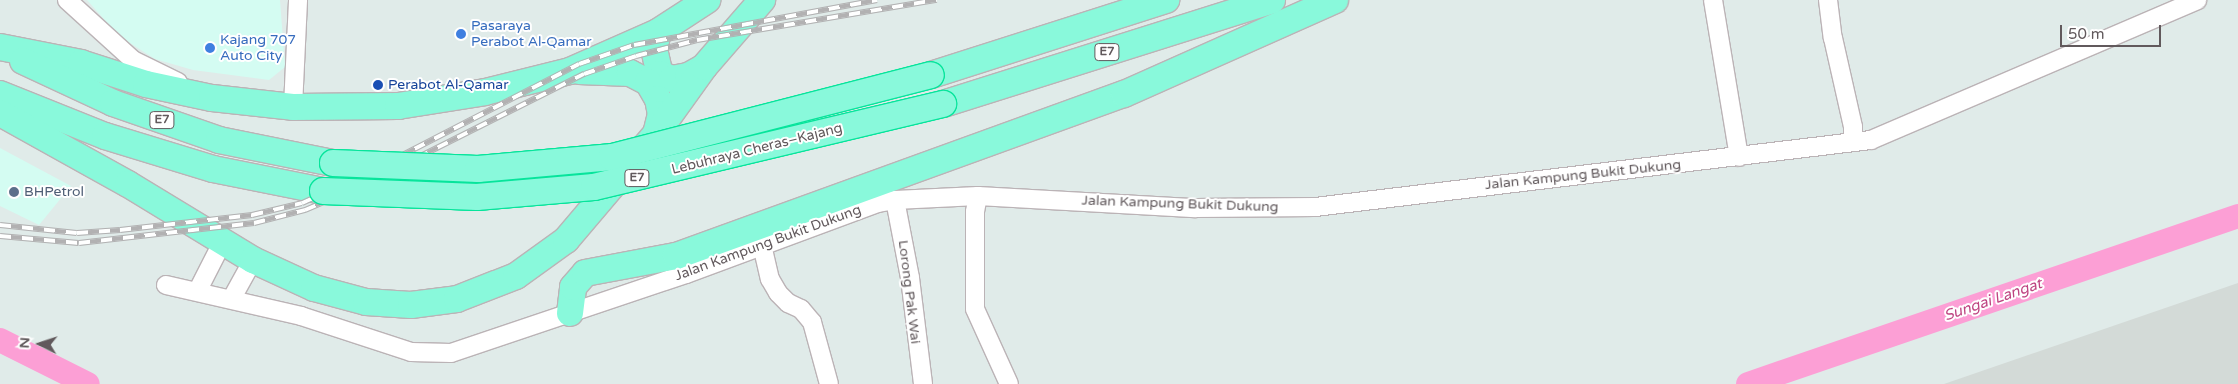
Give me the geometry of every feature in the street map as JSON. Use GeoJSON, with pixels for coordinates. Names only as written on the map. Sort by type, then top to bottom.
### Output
{"type":"FeatureCollection","features":[{"type":"Feature","properties":{"kind":"highway"},"geometry":{"type":"LineString","coordinates":[[0,48],[81,63],[146,84],[212,98],[293,107],[398,106],[486,92],[570,71],[658,32],[707,0]]}},
{"type":"Feature","properties":{"kind":"highway"},"geometry":{"type":"LineString","coordinates":[[0,113],[128,184],[253,260],[314,288],[366,302],[411,305],[457,299],[516,276],[566,240],[656,134],[704,67],[762,0]]}},
{"type":"Feature","properties":{"kind":"highway","name":"Lebuhraya Cheras–Kajang"},"geometry":{"type":"LineString","coordinates":[[0,48],[113,103],[219,140],[332,163],[478,169],[612,158],[931,75],[1166,0]]}},
{"type":"Feature","properties":{"kind":"highway","name":"Lebuhraya Cheras–Kajang"},"geometry":{"type":"LineString","coordinates":[[0,94],[105,136],[213,170],[324,191],[477,197],[594,187],[943,104],[1272,0]]}},
{"type":"Feature","properties":{"kind":"highway"},"geometry":{"type":"LineString","coordinates":[[570,313],[574,287],[585,273],[676,256],[1124,94],[1335,0]]}},
{"type":"Feature","properties":{"kind":"highway"},"geometry":{"type":"LineString","coordinates":[[658,32],[654,49],[660,74],[672,79],[688,76],[704,67]]}},
{"type":"Feature","properties":{"kind":"highway"},"geometry":{"type":"LineString","coordinates":[[570,71],[630,72],[648,82],[658,99],[661,114],[656,134]]}},
{"type":"Feature","properties":{"kind":"street"},"geometry":{"type":"LineString","coordinates":[[67,0],[133,60],[212,98]]}},
{"type":"Feature","properties":{"kind":"street"},"geometry":{"type":"LineString","coordinates":[[293,107],[298,0]]}},
{"type":"Feature","properties":{"kind":"street"},"geometry":{"type":"LineString","coordinates":[[1713,0],[1739,157]]}},
{"type":"Feature","properties":{"kind":"street"},"geometry":{"type":"LineString","coordinates":[[1828,0],[1833,38],[1853,127],[1853,142]]}},
{"type":"Feature","properties":{"kind":"street","name":"Jalan Kampung Bukit Dukung"},"geometry":{"type":"LineString","coordinates":[[166,285],[232,298],[411,352],[451,353],[570,313],[878,203],[895,200],[978,196],[1196,208],[1315,207],[1871,140],[2197,0]]}},
{"type":"Feature","properties":{"kind":"street"},"geometry":{"type":"LineString","coordinates":[[978,196],[975,212],[976,309],[1009,384]]}},
{"type":"Feature","properties":{"kind":"street","name":"Lorong Pak Wai"},"geometry":{"type":"LineString","coordinates":[[895,200],[910,278],[915,342],[923,384]]}},
{"type":"Feature","properties":{"kind":"street"},"geometry":{"type":"LineString","coordinates":[[198,290],[223,241]]}},
{"type":"Feature","properties":{"kind":"street"},"geometry":{"type":"LineString","coordinates":[[762,245],[770,279],[778,293],[788,303],[801,309],[812,322],[830,384]]}},
{"type":"Feature","properties":{"kind":"street"},"geometry":{"type":"LineString","coordinates":[[232,298],[253,260]]}},
{"type":"Feature","properties":{"kind":"shaded area","name":"Kajang 707 Auto City"},"geometry":{"type":"Polygon","coordinates":[[[87,0],[280,0],[285,67],[269,80],[193,70],[155,59],[119,36],[87,0]]]}},
{"type":"Feature","properties":{"kind":"shaded area"},"geometry":{"type":"Polygon","coordinates":[[[0,148],[71,186],[39,225],[0,206],[0,148]]]}},
{"type":"Feature","properties":{"kind":"shaded area"},"geometry":{"type":"Polygon","coordinates":[[[2238,283],[2238,384],[1944,384],[2238,283]]]}},
{"type":"Feature","properties":{"kind":"waterway","name":"Sungai Langat"},"geometry":{"type":"LineString","coordinates":[[1748,384],[2238,216]]}},
{"type":"Feature","properties":{"kind":"waterway","name":"Sungai Langat"},"geometry":{"type":"LineString","coordinates":[[0,340],[88,384]]}},
{"type":"Feature","properties":{"kind":"railway"},"geometry":{"type":"LineString","coordinates":[[0,225],[77,233],[120,230],[252,215],[302,203],[356,179],[579,64],[634,45],[877,0]]}},
{"type":"Feature","properties":{"kind":"railway"},"geometry":{"type":"LineString","coordinates":[[0,236],[79,243],[254,223],[305,210],[359,187],[584,74],[636,56],[697,40],[937,0]]}},
{"type":"Feature","properties":{"kind":"place","name":"Pasaraya Perabot Al-Qamar"},"geometry":{"type":"Point","coordinates":[461,34]}},
{"type":"Feature","properties":{"kind":"place","name":"Kajang 707 Auto City"},"geometry":{"type":"Point","coordinates":[210,48]}},
{"type":"Feature","properties":{"kind":"place","name":"Perabot Al-Qamar"},"geometry":{"type":"Point","coordinates":[378,85]}},
{"type":"Feature","properties":{"kind":"place","name":"BHPetrol"},"geometry":{"type":"Point","coordinates":[14,192]}}]}
